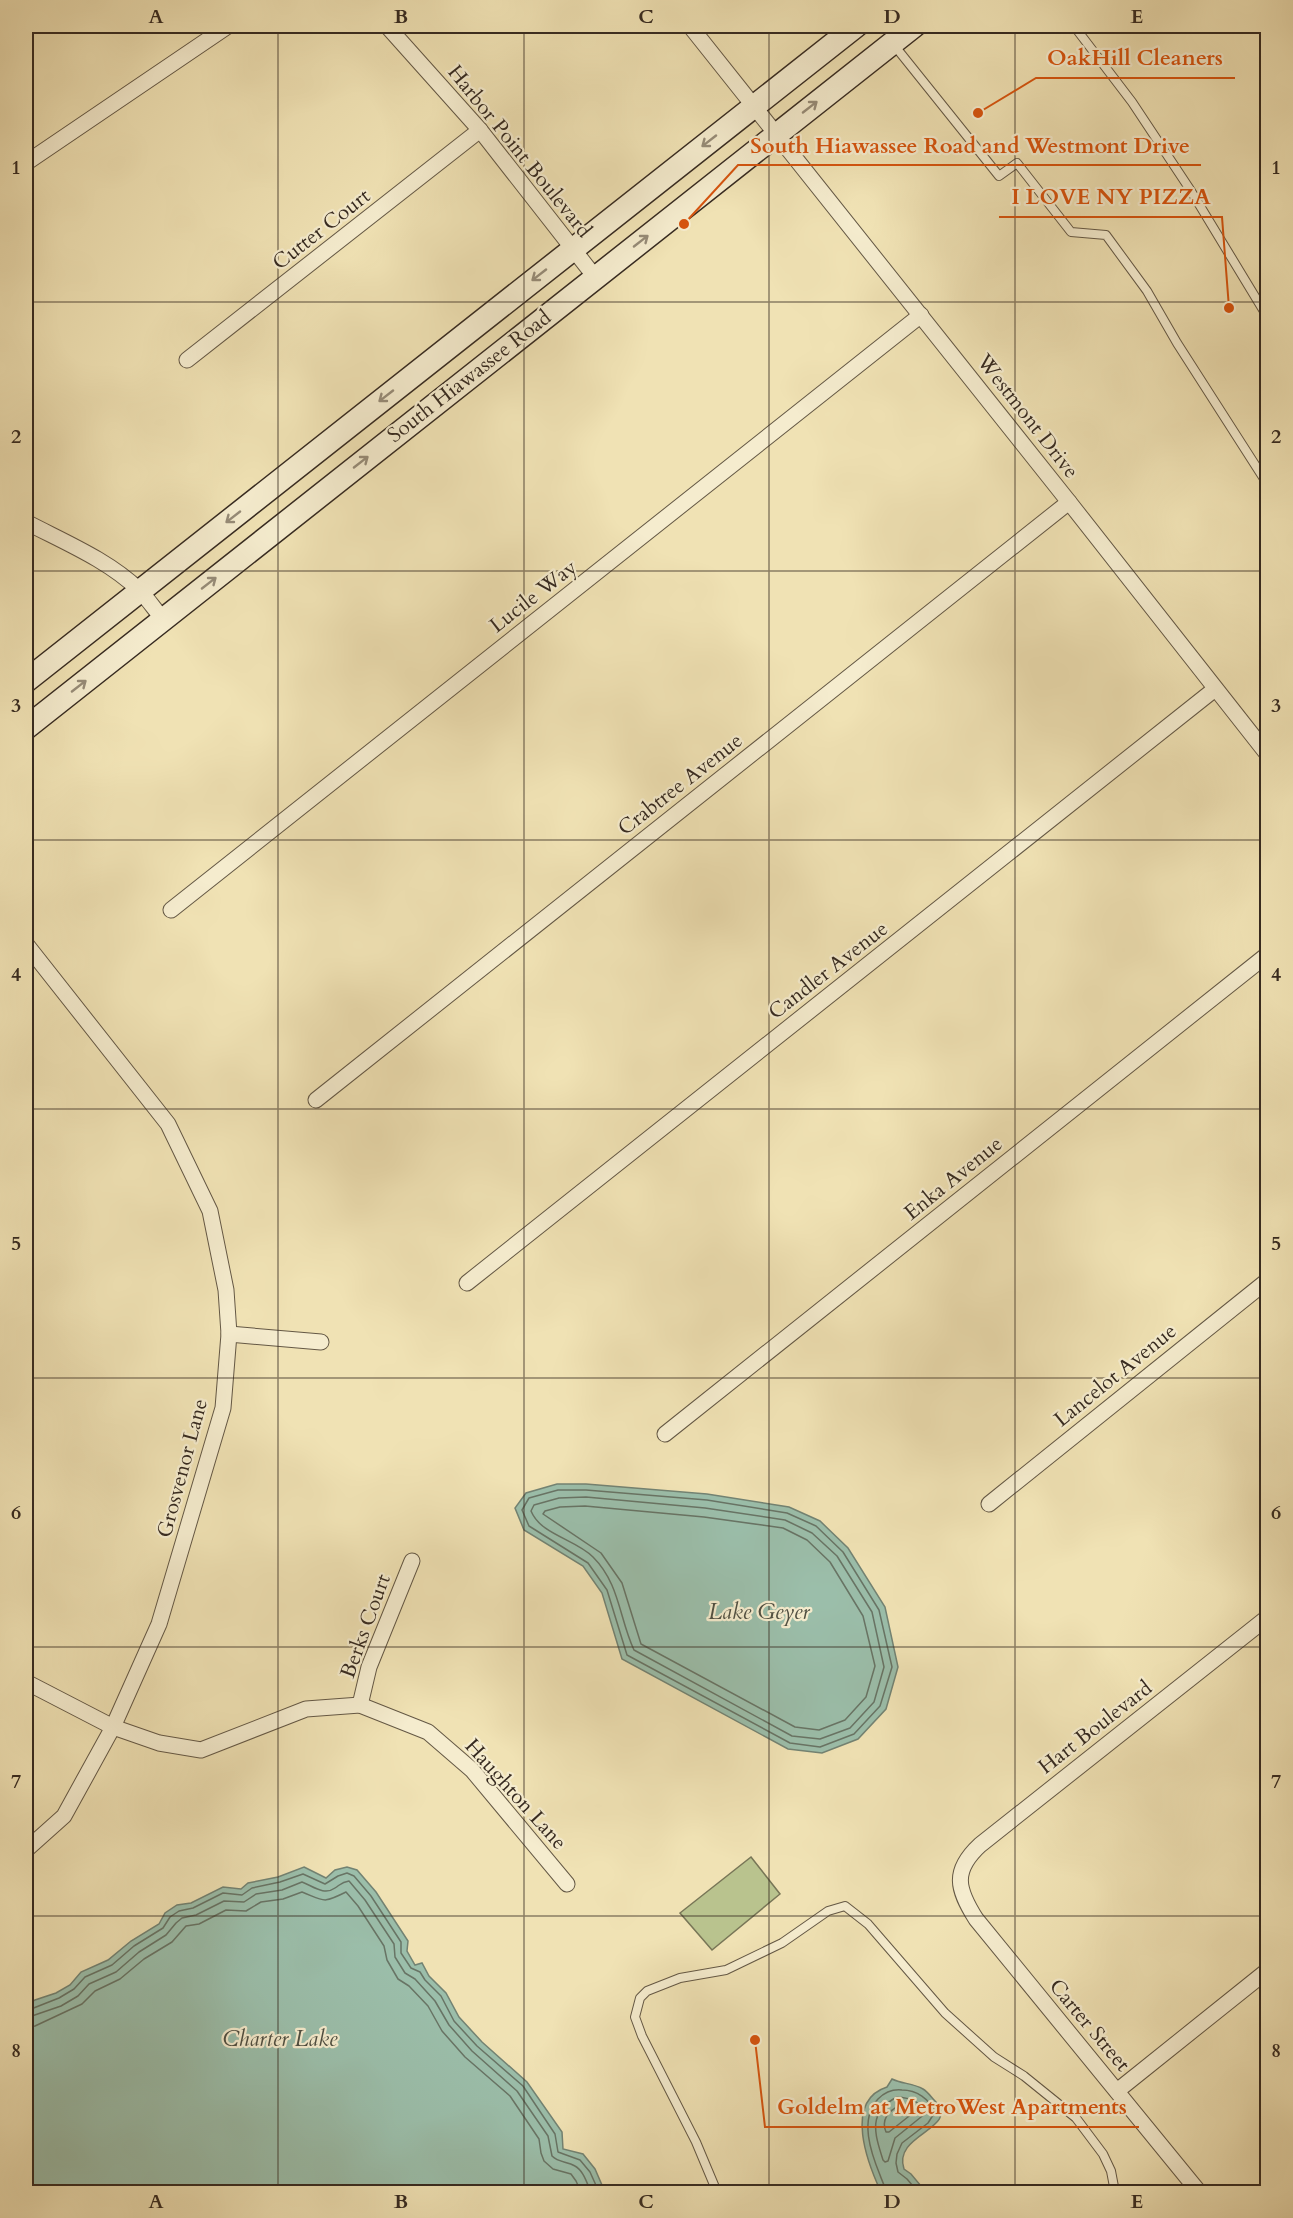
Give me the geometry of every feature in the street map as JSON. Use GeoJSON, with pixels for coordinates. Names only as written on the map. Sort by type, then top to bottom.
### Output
{"type":"FeatureCollection","features":[{"type":"Feature","properties":{"kind":"street"},"geometry":{"type":"LineString","coordinates":[[26,163],[228,26]]}},
{"type":"Feature","properties":{"kind":"street","name":"Harbor Point Boulevard"},"geometry":{"type":"LineString","coordinates":[[387,26],[480,130],[595,277]]}},
{"type":"Feature","properties":{"kind":"street","name":"Westmont Drive"},"geometry":{"type":"LineString","coordinates":[[690,26],[755,105],[1268,755]]}},
{"type":"Feature","properties":{"kind":"street","name":"South Hiawassee Road"},"geometry":{"type":"LineString","coordinates":[[26,681],[856,26]]}},
{"type":"Feature","properties":{"kind":"street","name":"South Hiawassee Road"},"geometry":{"type":"LineString","coordinates":[[26,728],[914,26]]}},
{"type":"Feature","properties":{"kind":"street","name":"Cutter Court"},"geometry":{"type":"LineString","coordinates":[[186,360],[480,130]]}},
{"type":"Feature","properties":{"kind":"street","name":"Lucile Way"},"geometry":{"type":"LineString","coordinates":[[171,910],[921,315]]}},
{"type":"Feature","properties":{"kind":"street","name":"Crabtree Avenue"},"geometry":{"type":"LineString","coordinates":[[316,1100],[1069,502]]}},
{"type":"Feature","properties":{"kind":"street"},"geometry":{"type":"LineString","coordinates":[[26,522],[91,556],[121,575],[140,591],[163,619]]}},
{"type":"Feature","properties":{"kind":"street","name":"Candler Avenue"},"geometry":{"type":"LineString","coordinates":[[467,1283],[1215,689]]}},
{"type":"Feature","properties":{"kind":"street","name":"Grosvenor Lane"},"geometry":{"type":"LineString","coordinates":[[26,944],[168,1124],[210,1211],[226,1290],[229,1334],[223,1408],[159,1624],[113,1727],[64,1816],[26,1850]]}},
{"type":"Feature","properties":{"kind":"street","name":"Enka Avenue"},"geometry":{"type":"LineString","coordinates":[[665,1434],[1268,954]]}},
{"type":"Feature","properties":{"kind":"street","name":"Lancelot Avenue"},"geometry":{"type":"LineString","coordinates":[[989,1504],[1268,1280]]}},
{"type":"Feature","properties":{"kind":"street"},"geometry":{"type":"LineString","coordinates":[[229,1334],[321,1342]]}},
{"type":"Feature","properties":{"kind":"street","name":"Berks Court"},"geometry":{"type":"LineString","coordinates":[[360,1706],[369,1667],[412,1561]]}},
{"type":"Feature","properties":{"kind":"street","name":"Hart Boulevard"},"geometry":{"type":"LineString","coordinates":[[959,1879],[963,1865],[980,1845],[1268,1617]]}},
{"type":"Feature","properties":{"kind":"street","name":"Haughton Lane"},"geometry":{"type":"LineString","coordinates":[[26,1682],[113,1727],[159,1743],[201,1750],[306,1709],[360,1706],[428,1732],[472,1770],[567,1884]]}},
{"type":"Feature","properties":{"kind":"street","name":"Carter Street"},"geometry":{"type":"LineString","coordinates":[[959,1879],[962,1892],[976,1919],[1199,2193]]}},
{"type":"Feature","properties":{"kind":"street"},"geometry":{"type":"LineString","coordinates":[[1117,2091],[1268,1970]]}},
{"type":"Feature","properties":{"kind":"lane"},"geometry":{"type":"LineString","coordinates":[[1074,26],[1132,102],[1191,191],[1268,318]]}},
{"type":"Feature","properties":{"kind":"lane"},"geometry":{"type":"LineString","coordinates":[[892,42],[999,176],[1017,164],[1071,232],[1106,236],[1147,291],[1177,343],[1268,485]]}},
{"type":"Feature","properties":{"kind":"lane"},"geometry":{"type":"LineString","coordinates":[[717,2193],[696,2142],[638,2027],[635,2017],[640,1998],[647,1991],[680,1978],[726,1970],[782,1942],[828,1911],[845,1906],[874,1931],[945,2013],[994,2057],[1024,2076],[1076,2118],[1103,2154],[1111,2171],[1115,2193]]}},
{"type":"Feature","properties":{"kind":"green space"},"geometry":{"type":"Polygon","coordinates":[[[751,1857],[780,1894],[712,1950],[680,1913],[751,1857]]]}},
{"type":"Feature","properties":{"kind":"water","name":"Lake Geyer"},"geometry":{"type":"Polygon","coordinates":[[[557,1484],[586,1484],[707,1494],[789,1507],[820,1521],[848,1548],[885,1607],[898,1667],[886,1709],[858,1739],[822,1753],[788,1749],[622,1659],[602,1593],[583,1566],[524,1530],[515,1508],[526,1493],[557,1484]]]}},
{"type":"Feature","properties":{"kind":"water","name":"Charter Lake"},"geometry":{"type":"Polygon","coordinates":[[[304,1867],[326,1878],[335,1870],[347,1867],[357,1870],[376,1892],[408,1941],[407,1951],[415,1965],[422,1963],[429,1976],[446,1993],[459,2017],[482,2042],[527,2082],[562,2132],[563,2149],[583,2154],[595,2169],[605,2192],[26,2192],[26,2006],[35,2000],[56,1993],[70,1985],[81,1972],[108,1960],[131,1941],[159,1924],[165,1913],[177,1905],[191,1903],[223,1887],[241,1889],[248,1883],[278,1877],[304,1867]]]}},
{"type":"Feature","properties":{"kind":"water"},"geometry":{"type":"Polygon","coordinates":[[[892,2079],[923,2089],[936,2102],[941,2111],[939,2119],[907,2148],[903,2157],[904,2169],[926,2192],[881,2192],[870,2166],[862,2119],[866,2105],[874,2094],[887,2087],[892,2079]]]}},
{"type":"Feature","properties":{"kind":"place","name":"OakHill Cleaners"},"geometry":{"type":"Point","coordinates":[978,113]}},
{"type":"Feature","properties":{"kind":"place","name":"South Hiawassee Road and Westmont Drive"},"geometry":{"type":"Point","coordinates":[684,224]}},
{"type":"Feature","properties":{"kind":"place","name":"I LOVE NY PIZZA"},"geometry":{"type":"Point","coordinates":[1229,308]}},
{"type":"Feature","properties":{"kind":"place","name":"Goldelm at MetroWest Apartments"},"geometry":{"type":"Point","coordinates":[755,2040]}}]}
